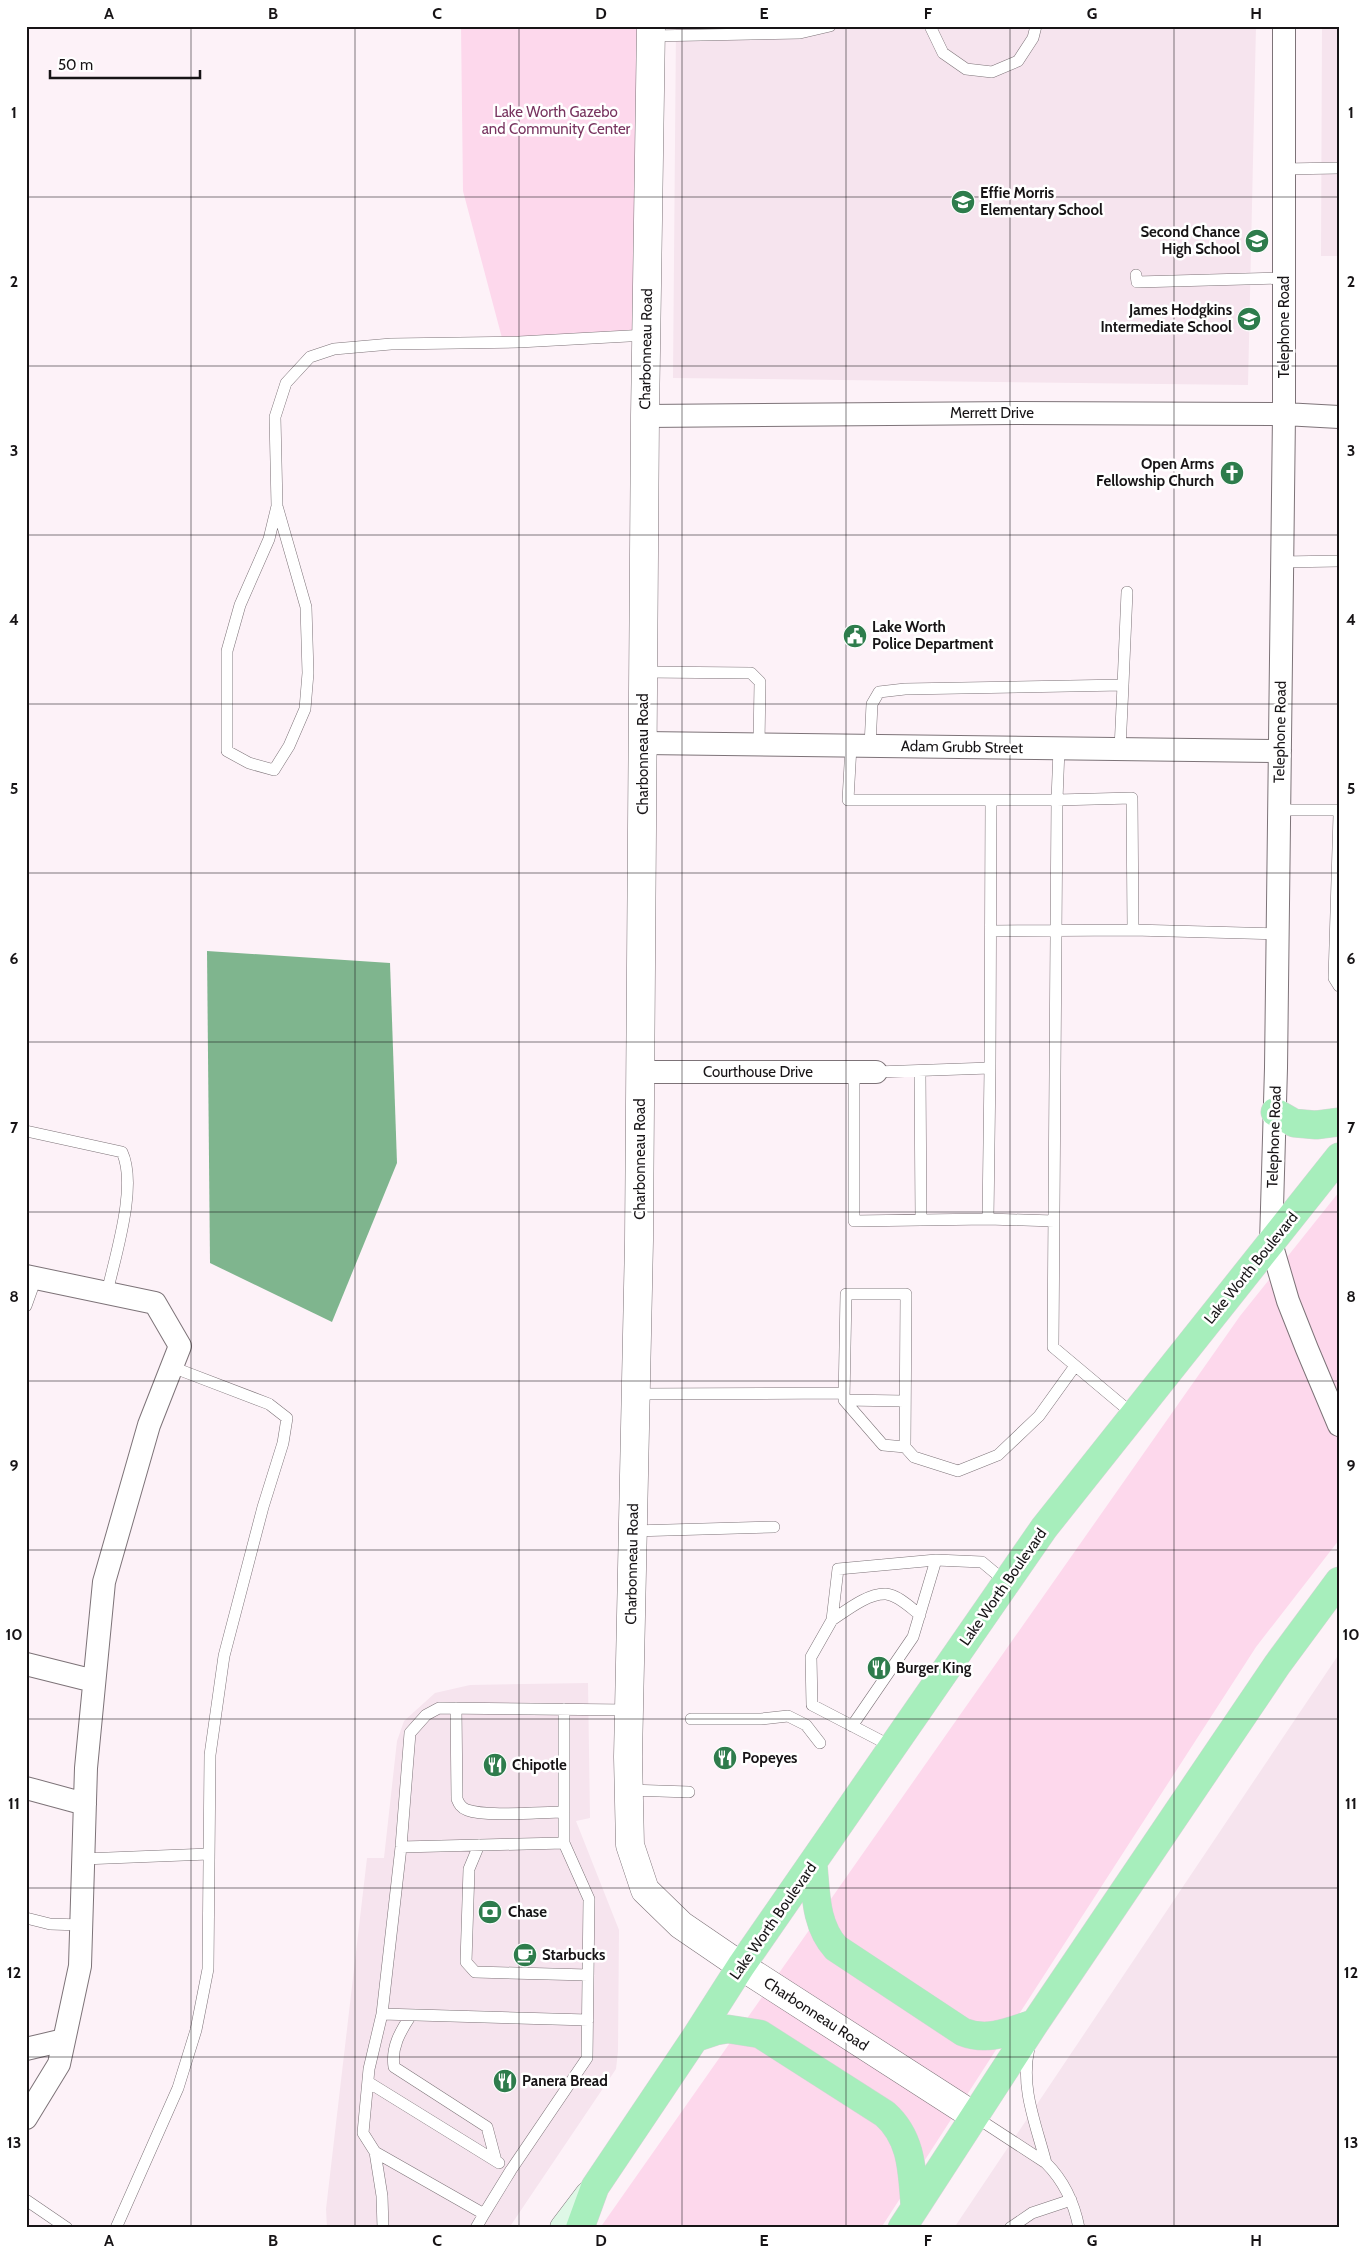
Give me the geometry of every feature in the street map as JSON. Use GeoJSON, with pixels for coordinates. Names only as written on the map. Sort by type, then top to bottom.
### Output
{"type":"FeatureCollection","features":[{"type":"Feature","properties":{"kind":"highway"},"geometry":{"type":"LineString","coordinates":[[1275,1112],[1294,1123],[1316,1125],[1339,1122]]}},
{"type":"Feature","properties":{"kind":"highway","name":"Lake Worth Boulevard"},"geometry":{"type":"LineString","coordinates":[[580,2228],[595,2187],[741,1966],[1044,1528],[1339,1157]]}},
{"type":"Feature","properties":{"kind":"highway"},"geometry":{"type":"LineString","coordinates":[[908,2218],[1035,2023],[1277,1665],[1339,1580]]}},
{"type":"Feature","properties":{"kind":"highway"},"geometry":{"type":"LineString","coordinates":[[813,1863],[820,1920],[824,1933],[836,1948],[963,2032],[972,2035],[990,2036],[1035,2023]]}},
{"type":"Feature","properties":{"kind":"highway"},"geometry":{"type":"LineString","coordinates":[[695,2038],[728,2029],[760,2034],[886,2114],[901,2131],[909,2151],[908,2218]]}},
{"type":"Feature","properties":{"kind":"main road","name":"Lake Worth Boulevard"},"geometry":{"type":"LineString","coordinates":[[564,2228],[595,2187]]}},
{"type":"Feature","properties":{"kind":"street","name":"Telephone Road"},"geometry":{"type":"LineString","coordinates":[[1284,26],[1284,414],[1278,934],[1271,1244],[1288,1301],[1306,1350],[1339,1424]]}},
{"type":"Feature","properties":{"kind":"street","name":"Charbonneau Road"},"geometry":{"type":"LineString","coordinates":[[651,31],[645,416],[644,743],[636,1394],[629,1710],[630,1845],[645,1890],[681,1925],[741,1966],[974,2116]]}},
{"type":"Feature","properties":{"kind":"street","name":"Merrett Drive"},"geometry":{"type":"LineString","coordinates":[[645,416],[1016,413],[1284,414],[1339,417]]}},
{"type":"Feature","properties":{"kind":"street","name":"Adam Grubb Street"},"geometry":{"type":"LineString","coordinates":[[644,743],[1280,751]]}},
{"type":"Feature","properties":{"kind":"street","name":"Courthouse Drive"},"geometry":{"type":"LineString","coordinates":[[640,1072],[865,1072]]}},
{"type":"Feature","properties":{"kind":"street"},"geometry":{"type":"LineString","coordinates":[[26,2118],[59,2064],[80,1966],[86,1768],[104,1582],[149,1425],[180,1346],[155,1303],[31,1277]]}},
{"type":"Feature","properties":{"kind":"street"},"geometry":{"type":"LineString","coordinates":[[26,1664],[94,1681]]}},
{"type":"Feature","properties":{"kind":"street"},"geometry":{"type":"LineString","coordinates":[[26,1788],[85,1804]]}},
{"type":"Feature","properties":{"kind":"street"},"geometry":{"type":"LineString","coordinates":[[26,2049],[64,2040]]}},
{"type":"Feature","properties":{"kind":"lane"},"geometry":{"type":"LineString","coordinates":[[651,31],[800,33],[830,26]]}},
{"type":"Feature","properties":{"kind":"lane"},"geometry":{"type":"LineString","coordinates":[[930,26],[944,53],[966,69],[992,72],[1018,61],[1033,38],[1036,26]]}},
{"type":"Feature","properties":{"kind":"lane"},"geometry":{"type":"LineString","coordinates":[[1284,169],[1339,168]]}},
{"type":"Feature","properties":{"kind":"lane"},"geometry":{"type":"LineString","coordinates":[[1136,275],[1137,282],[1284,278]]}},
{"type":"Feature","properties":{"kind":"lane"},"geometry":{"type":"LineString","coordinates":[[277,506],[269,539],[240,605],[227,651],[226,692],[227,751],[249,763],[274,770],[289,746],[305,709],[308,673],[306,607],[277,506],[275,417],[286,383],[310,357],[334,349],[391,344],[519,342],[647,335]]}},
{"type":"Feature","properties":{"kind":"lane"},"geometry":{"type":"LineString","coordinates":[[1282,562],[1339,561]]}},
{"type":"Feature","properties":{"kind":"lane"},"geometry":{"type":"LineString","coordinates":[[1120,750],[1127,592]]}},
{"type":"Feature","properties":{"kind":"lane"},"geometry":{"type":"LineString","coordinates":[[644,672],[751,673],[760,682],[759,744]]}},
{"type":"Feature","properties":{"kind":"lane"},"geometry":{"type":"LineString","coordinates":[[1123,685],[905,689],[879,692],[872,704],[848,800],[1132,798],[1133,930]]}},
{"type":"Feature","properties":{"kind":"lane"},"geometry":{"type":"LineString","coordinates":[[1059,749],[1053,1347],[1134,1415]]}},
{"type":"Feature","properties":{"kind":"lane"},"geometry":{"type":"LineString","coordinates":[[988,1219],[991,800]]}},
{"type":"Feature","properties":{"kind":"lane"},"geometry":{"type":"LineString","coordinates":[[1279,810],[1339,810]]}},
{"type":"Feature","properties":{"kind":"lane"},"geometry":{"type":"LineString","coordinates":[[1339,815],[1334,978],[1339,986]]}},
{"type":"Feature","properties":{"kind":"lane"},"geometry":{"type":"LineString","coordinates":[[990,931],[1133,930],[1278,934]]}},
{"type":"Feature","properties":{"kind":"lane"},"geometry":{"type":"LineString","coordinates":[[990,1068],[865,1072],[854,1221],[988,1219],[1054,1221]]}},
{"type":"Feature","properties":{"kind":"lane"},"geometry":{"type":"LineString","coordinates":[[920,1071],[921,1220]]}},
{"type":"Feature","properties":{"kind":"lane"},"geometry":{"type":"LineString","coordinates":[[26,1131],[122,1152],[128,1164],[128,1189],[107,1293]]}},
{"type":"Feature","properties":{"kind":"lane"},"geometry":{"type":"LineString","coordinates":[[26,1306],[31,1277]]}},
{"type":"Feature","properties":{"kind":"lane"},"geometry":{"type":"LineString","coordinates":[[905,1447],[906,1294],[846,1294],[844,1397],[883,1445],[905,1447],[914,1456],[958,1471],[998,1455],[1038,1416],[1075,1366]]}},
{"type":"Feature","properties":{"kind":"lane"},"geometry":{"type":"LineString","coordinates":[[116,2228],[178,2088],[196,2030],[208,1968],[210,1756],[224,1656],[263,1507],[283,1443],[287,1418],[269,1404],[172,1367]]}},
{"type":"Feature","properties":{"kind":"lane"},"geometry":{"type":"LineString","coordinates":[[636,1394],[844,1397],[904,1401]]}},
{"type":"Feature","properties":{"kind":"lane"},"geometry":{"type":"LineString","coordinates":[[633,1531],[774,1527]]}},
{"type":"Feature","properties":{"kind":"lane"},"geometry":{"type":"LineString","coordinates":[[852,1726],[913,1637],[936,1560]]}},
{"type":"Feature","properties":{"kind":"lane"},"geometry":{"type":"LineString","coordinates":[[892,1746],[812,1705],[811,1657],[832,1620],[838,1569],[936,1560],[982,1562],[1006,1582]]}},
{"type":"Feature","properties":{"kind":"lane"},"geometry":{"type":"LineString","coordinates":[[832,1620],[869,1598],[886,1594],[903,1602],[920,1615]]}},
{"type":"Feature","properties":{"kind":"lane"},"geometry":{"type":"LineString","coordinates":[[383,2228],[382,2196],[375,2152],[363,2133],[368,2082],[382,2014],[401,1847],[410,1733],[426,1715],[439,1708],[629,1710]]}},
{"type":"Feature","properties":{"kind":"lane"},"geometry":{"type":"LineString","coordinates":[[456,1708],[457,1799],[460,1805],[466,1810],[483,1813],[564,1812]]}},
{"type":"Feature","properties":{"kind":"lane"},"geometry":{"type":"LineString","coordinates":[[476,2228],[511,2170],[587,2058],[589,1899],[564,1843],[564,1709]]}},
{"type":"Feature","properties":{"kind":"lane"},"geometry":{"type":"LineString","coordinates":[[691,1719],[761,1719],[788,1716],[806,1725],[820,1743]]}},
{"type":"Feature","properties":{"kind":"lane"},"geometry":{"type":"LineString","coordinates":[[629,1790],[689,1792]]}},
{"type":"Feature","properties":{"kind":"lane"},"geometry":{"type":"LineString","coordinates":[[401,1847],[564,1843]]}},
{"type":"Feature","properties":{"kind":"lane"},"geometry":{"type":"LineString","coordinates":[[479,1845],[469,1869],[466,1962],[475,1972],[588,1975]]}},
{"type":"Feature","properties":{"kind":"lane"},"geometry":{"type":"LineString","coordinates":[[83,1859],[209,1854]]}},
{"type":"Feature","properties":{"kind":"lane"},"geometry":{"type":"LineString","coordinates":[[26,1918],[50,1924],[81,1925]]}},
{"type":"Feature","properties":{"kind":"lane"},"geometry":{"type":"LineString","coordinates":[[382,2014],[588,2020]]}},
{"type":"Feature","properties":{"kind":"lane"},"geometry":{"type":"LineString","coordinates":[[411,2015],[398,2036],[392,2054],[394,2067],[487,2127],[496,2161]]}},
{"type":"Feature","properties":{"kind":"lane"},"geometry":{"type":"LineString","coordinates":[[1035,2023],[1026,2060],[1025,2087],[1046,2162]]}},
{"type":"Feature","properties":{"kind":"lane"},"geometry":{"type":"LineString","coordinates":[[368,2082],[511,2170]]}},
{"type":"Feature","properties":{"kind":"lane"},"geometry":{"type":"LineString","coordinates":[[974,2116],[1046,2162],[1063,2183],[1072,2200],[1079,2228]]}},
{"type":"Feature","properties":{"kind":"lane"},"geometry":{"type":"LineString","coordinates":[[375,2152],[484,2214]]}},
{"type":"Feature","properties":{"kind":"lane"},"geometry":{"type":"LineString","coordinates":[[26,2200],[67,2228]]}},
{"type":"Feature","properties":{"kind":"lane"},"geometry":{"type":"LineString","coordinates":[[1010,2228],[1032,2213],[1072,2200]]}},
{"type":"Feature","properties":{"kind":"shaded area","name":"Effie Morris Elementary School"},"geometry":{"type":"Polygon","coordinates":[[[676,26],[1256,26],[1248,385],[673,378],[676,26]]]}},
{"type":"Feature","properties":{"kind":"shaded area"},"geometry":{"type":"Polygon","coordinates":[[[1322,26],[1339,26],[1339,256],[1321,256],[1322,26]]]}},
{"type":"Feature","properties":{"kind":"shaded area"},"geometry":{"type":"Polygon","coordinates":[[[207,951],[390,963],[397,1163],[332,1322],[210,1263],[207,951]]]}},
{"type":"Feature","properties":{"kind":"shaded area"},"geometry":{"type":"Polygon","coordinates":[[[1339,1654],[1339,2228],[954,2228],[1339,1654]]]}},
{"type":"Feature","properties":{"kind":"shaded area"},"geometry":{"type":"Polygon","coordinates":[[[588,1683],[590,1818],[576,1821],[619,1930],[618,2051],[616,2069],[509,2228],[327,2228],[326,2209],[367,1858],[384,1858],[397,1741],[404,1721],[435,1693],[470,1685],[588,1683]]]}},
{"type":"Feature","properties":{"kind":"green space","name":"Lake Worth Gazebo and Community Center"},"geometry":{"type":"Polygon","coordinates":[[[461,26],[651,26],[647,335],[502,338],[463,191],[461,26]]]}},
{"type":"Feature","properties":{"kind":"green space"},"geometry":{"type":"Polygon","coordinates":[[[1339,1192],[1339,1540],[1256,1647],[881,2228],[600,2228],[1240,1316],[1339,1192]]]}},
{"type":"Feature","properties":{"kind":"place","name":"Effie Morris Elementary School"},"geometry":{"type":"Point","coordinates":[963,202]}},
{"type":"Feature","properties":{"kind":"place","name":"Second Chance High School"},"geometry":{"type":"Point","coordinates":[1257,241]}},
{"type":"Feature","properties":{"kind":"place","name":"James Hodgkins Intermediate School"},"geometry":{"type":"Point","coordinates":[1249,319]}},
{"type":"Feature","properties":{"kind":"place","name":"Open Arms Fellowship Church"},"geometry":{"type":"Point","coordinates":[1232,473]}},
{"type":"Feature","properties":{"kind":"place","name":"Lake Worth Police Department"},"geometry":{"type":"Point","coordinates":[855,636]}},
{"type":"Feature","properties":{"kind":"place","name":"Burger King"},"geometry":{"type":"Point","coordinates":[879,1668]}},
{"type":"Feature","properties":{"kind":"place","name":"Popeyes"},"geometry":{"type":"Point","coordinates":[725,1758]}},
{"type":"Feature","properties":{"kind":"place","name":"Chipotle"},"geometry":{"type":"Point","coordinates":[495,1765]}},
{"type":"Feature","properties":{"kind":"place","name":"Chase"},"geometry":{"type":"Point","coordinates":[490,1912]}},
{"type":"Feature","properties":{"kind":"place","name":"Starbucks"},"geometry":{"type":"Point","coordinates":[525,1955]}},
{"type":"Feature","properties":{"kind":"place","name":"Panera Bread"},"geometry":{"type":"Point","coordinates":[505,2081]}}]}
